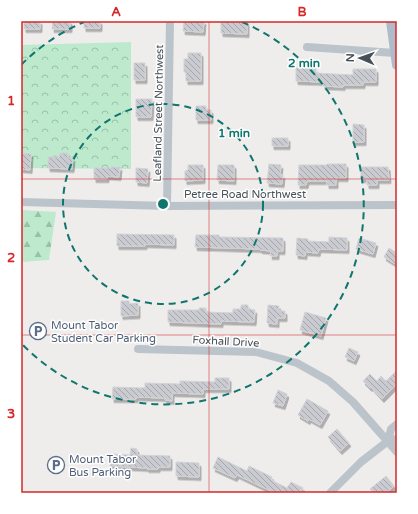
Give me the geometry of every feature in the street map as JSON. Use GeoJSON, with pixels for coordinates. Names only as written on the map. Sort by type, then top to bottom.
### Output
{"type":"FeatureCollection","features":[{"type":"Feature","properties":{"kind":"main road"},"geometry":{"type":"LineString","coordinates":[[391,21],[397,65]]}},
{"type":"Feature","properties":{"kind":"street","name":"Leafland Street Northwest"},"geometry":{"type":"LineString","coordinates":[[167,206],[170,21]]}},
{"type":"Feature","properties":{"kind":"street"},"geometry":{"type":"LineString","coordinates":[[307,47],[395,53]]}},
{"type":"Feature","properties":{"kind":"street","name":"Petree Road Northwest"},"geometry":{"type":"LineString","coordinates":[[21,202],[167,206],[397,205]]}},
{"type":"Feature","properties":{"kind":"street","name":"Foxhall Drive"},"geometry":{"type":"LineString","coordinates":[[138,350],[256,352],[297,363],[329,380],[353,402],[397,452]]}},
{"type":"Feature","properties":{"kind":"street"},"geometry":{"type":"LineString","coordinates":[[388,441],[391,429],[397,424]]}},
{"type":"Feature","properties":{"kind":"street"},"geometry":{"type":"LineString","coordinates":[[330,493],[361,462],[388,441],[397,439]]}},
{"type":"Feature","properties":{"kind":"green space"},"geometry":{"type":"Polygon","coordinates":[[[131,42],[131,169],[21,168],[21,45],[131,42]]]}},
{"type":"Feature","properties":{"kind":"green space"},"geometry":{"type":"Polygon","coordinates":[[[21,210],[56,212],[49,260],[21,262],[21,210]]]}},
{"type":"Feature","properties":{"kind":"building"},"geometry":{"type":"Polygon","coordinates":[[[24,21],[40,21],[40,29],[24,29],[24,21]]]}},
{"type":"Feature","properties":{"kind":"building"},"geometry":{"type":"Polygon","coordinates":[[[53,21],[70,21],[70,29],[52,29],[53,21]]]}},
{"type":"Feature","properties":{"kind":"building"},"geometry":{"type":"Polygon","coordinates":[[[84,21],[100,21],[100,28],[84,28],[84,21]]]}},
{"type":"Feature","properties":{"kind":"building"},"geometry":{"type":"Polygon","coordinates":[[[184,21],[204,21],[203,32],[183,31],[184,21]]]}},
{"type":"Feature","properties":{"kind":"building"},"geometry":{"type":"Polygon","coordinates":[[[221,22],[247,22],[247,34],[221,33],[221,22]]]}},
{"type":"Feature","properties":{"kind":"building"},"geometry":{"type":"Polygon","coordinates":[[[188,53],[201,53],[201,81],[186,81],[184,59],[188,59],[188,53]]]}},
{"type":"Feature","properties":{"kind":"building"},"geometry":{"type":"Polygon","coordinates":[[[134,63],[145,63],[145,80],[134,80],[134,63]]]}},
{"type":"Feature","properties":{"kind":"building"},"geometry":{"type":"Polygon","coordinates":[[[296,68],[316,69],[316,73],[353,75],[353,69],[376,69],[376,82],[363,82],[363,85],[343,85],[343,87],[323,86],[323,82],[296,81],[296,68]]]}},
{"type":"Feature","properties":{"kind":"building"},"geometry":{"type":"Polygon","coordinates":[[[136,99],[152,99],[151,117],[136,117],[136,99]]]}},
{"type":"Feature","properties":{"kind":"building"},"geometry":{"type":"Polygon","coordinates":[[[196,106],[206,106],[206,110],[211,110],[211,120],[196,120],[196,106]]]}},
{"type":"Feature","properties":{"kind":"building"},"geometry":{"type":"Polygon","coordinates":[[[353,124],[364,125],[364,142],[353,142],[353,124]]]}},
{"type":"Feature","properties":{"kind":"building"},"geometry":{"type":"Polygon","coordinates":[[[272,138],[288,138],[288,146],[272,146],[272,138]]]}},
{"type":"Feature","properties":{"kind":"building"},"geometry":{"type":"Polygon","coordinates":[[[22,153],[31,154],[30,170],[21,169],[22,153]]]}},
{"type":"Feature","properties":{"kind":"building"},"geometry":{"type":"Polygon","coordinates":[[[60,153],[68,153],[68,158],[73,158],[72,169],[48,168],[48,157],[59,157],[60,153]]]}},
{"type":"Feature","properties":{"kind":"building"},"geometry":{"type":"Polygon","coordinates":[[[269,164],[281,165],[280,175],[283,175],[282,184],[267,183],[269,164]]]}},
{"type":"Feature","properties":{"kind":"building"},"geometry":{"type":"Polygon","coordinates":[[[346,164],[346,178],[336,178],[336,185],[327,185],[327,181],[307,181],[306,185],[298,185],[299,165],[346,164]]]}},
{"type":"Feature","properties":{"kind":"building"},"geometry":{"type":"Polygon","coordinates":[[[188,165],[203,165],[203,180],[185,181],[185,171],[188,170],[188,165]]]}},
{"type":"Feature","properties":{"kind":"building"},"geometry":{"type":"Polygon","coordinates":[[[218,165],[234,165],[234,181],[217,180],[218,165]]]}},
{"type":"Feature","properties":{"kind":"building"},"geometry":{"type":"Polygon","coordinates":[[[120,167],[119,177],[107,176],[107,179],[94,179],[94,168],[120,167]]]}},
{"type":"Feature","properties":{"kind":"building"},"geometry":{"type":"Polygon","coordinates":[[[361,167],[388,167],[389,180],[377,180],[377,185],[367,185],[367,179],[361,179],[361,167]]]}},
{"type":"Feature","properties":{"kind":"building"},"geometry":{"type":"Polygon","coordinates":[[[136,168],[148,169],[147,183],[136,182],[136,168]]]}},
{"type":"Feature","properties":{"kind":"building"},"geometry":{"type":"Polygon","coordinates":[[[117,234],[174,235],[174,245],[145,244],[145,246],[117,246],[117,234]]]}},
{"type":"Feature","properties":{"kind":"building"},"geometry":{"type":"Polygon","coordinates":[[[196,235],[219,235],[219,237],[283,238],[283,251],[277,251],[277,256],[270,256],[271,251],[260,249],[195,247],[196,235]]]}},
{"type":"Feature","properties":{"kind":"building"},"geometry":{"type":"Polygon","coordinates":[[[329,237],[347,238],[347,250],[319,249],[318,253],[305,252],[305,256],[296,255],[297,238],[308,239],[308,241],[329,242],[329,237]]]}},
{"type":"Feature","properties":{"kind":"building"},"geometry":{"type":"Polygon","coordinates":[[[359,238],[376,243],[373,254],[356,249],[359,238]]]}},
{"type":"Feature","properties":{"kind":"building"},"geometry":{"type":"Polygon","coordinates":[[[389,248],[397,253],[397,265],[384,257],[389,248]]]}},
{"type":"Feature","properties":{"kind":"building"},"geometry":{"type":"Polygon","coordinates":[[[121,301],[129,301],[129,304],[138,303],[138,315],[121,316],[121,301]]]}},
{"type":"Feature","properties":{"kind":"building"},"geometry":{"type":"Polygon","coordinates":[[[241,305],[248,305],[248,309],[255,310],[254,322],[221,321],[221,324],[168,322],[168,310],[199,310],[199,308],[206,308],[206,312],[233,313],[233,309],[241,309],[241,305]]]}},
{"type":"Feature","properties":{"kind":"building"},"geometry":{"type":"Polygon","coordinates":[[[268,305],[279,306],[278,311],[285,311],[285,318],[277,318],[277,324],[267,323],[268,305]]]}},
{"type":"Feature","properties":{"kind":"building"},"geometry":{"type":"Polygon","coordinates":[[[305,312],[326,318],[321,336],[300,330],[305,312]]]}},
{"type":"Feature","properties":{"kind":"building"},"geometry":{"type":"Polygon","coordinates":[[[349,348],[358,352],[354,361],[345,357],[349,348]]]}},
{"type":"Feature","properties":{"kind":"building"},"geometry":{"type":"Polygon","coordinates":[[[397,370],[397,384],[382,399],[363,381],[370,374],[377,381],[381,376],[386,381],[397,370]]]}},
{"type":"Feature","properties":{"kind":"building"},"geometry":{"type":"Polygon","coordinates":[[[215,378],[229,378],[229,389],[203,389],[203,394],[172,393],[172,401],[165,400],[165,398],[136,397],[136,399],[112,399],[113,387],[145,388],[145,383],[180,384],[180,381],[215,382],[215,378]]]}},
{"type":"Feature","properties":{"kind":"building"},"geometry":{"type":"Polygon","coordinates":[[[278,390],[287,394],[283,406],[273,403],[278,390]]]}},
{"type":"Feature","properties":{"kind":"building"},"geometry":{"type":"Polygon","coordinates":[[[307,399],[328,411],[320,425],[309,419],[308,421],[298,415],[307,399]]]}},
{"type":"Feature","properties":{"kind":"building"},"geometry":{"type":"Polygon","coordinates":[[[337,429],[349,443],[340,451],[328,437],[337,429]]]}},
{"type":"Feature","properties":{"kind":"building"},"geometry":{"type":"Polygon","coordinates":[[[131,448],[137,449],[137,455],[170,456],[170,467],[147,469],[110,466],[111,454],[130,455],[131,448]]]}},
{"type":"Feature","properties":{"kind":"building"},"geometry":{"type":"Polygon","coordinates":[[[218,457],[247,471],[249,466],[272,477],[271,480],[287,488],[291,482],[303,488],[300,493],[275,493],[237,475],[235,478],[213,468],[218,457]]]}},
{"type":"Feature","properties":{"kind":"building"},"geometry":{"type":"Polygon","coordinates":[[[176,462],[199,463],[199,477],[176,476],[176,462]]]}},
{"type":"Feature","properties":{"kind":"building"},"geometry":{"type":"Polygon","coordinates":[[[386,476],[394,486],[386,493],[373,493],[370,489],[386,476]]]}},
{"type":"Feature","properties":{"kind":"place","name":"Mount Tabor Student Car Parking"},"geometry":{"type":"Point","coordinates":[38,331]}},
{"type":"Feature","properties":{"kind":"place","name":"Mount Tabor Bus Parking"},"geometry":{"type":"Point","coordinates":[56,465]}}]}
